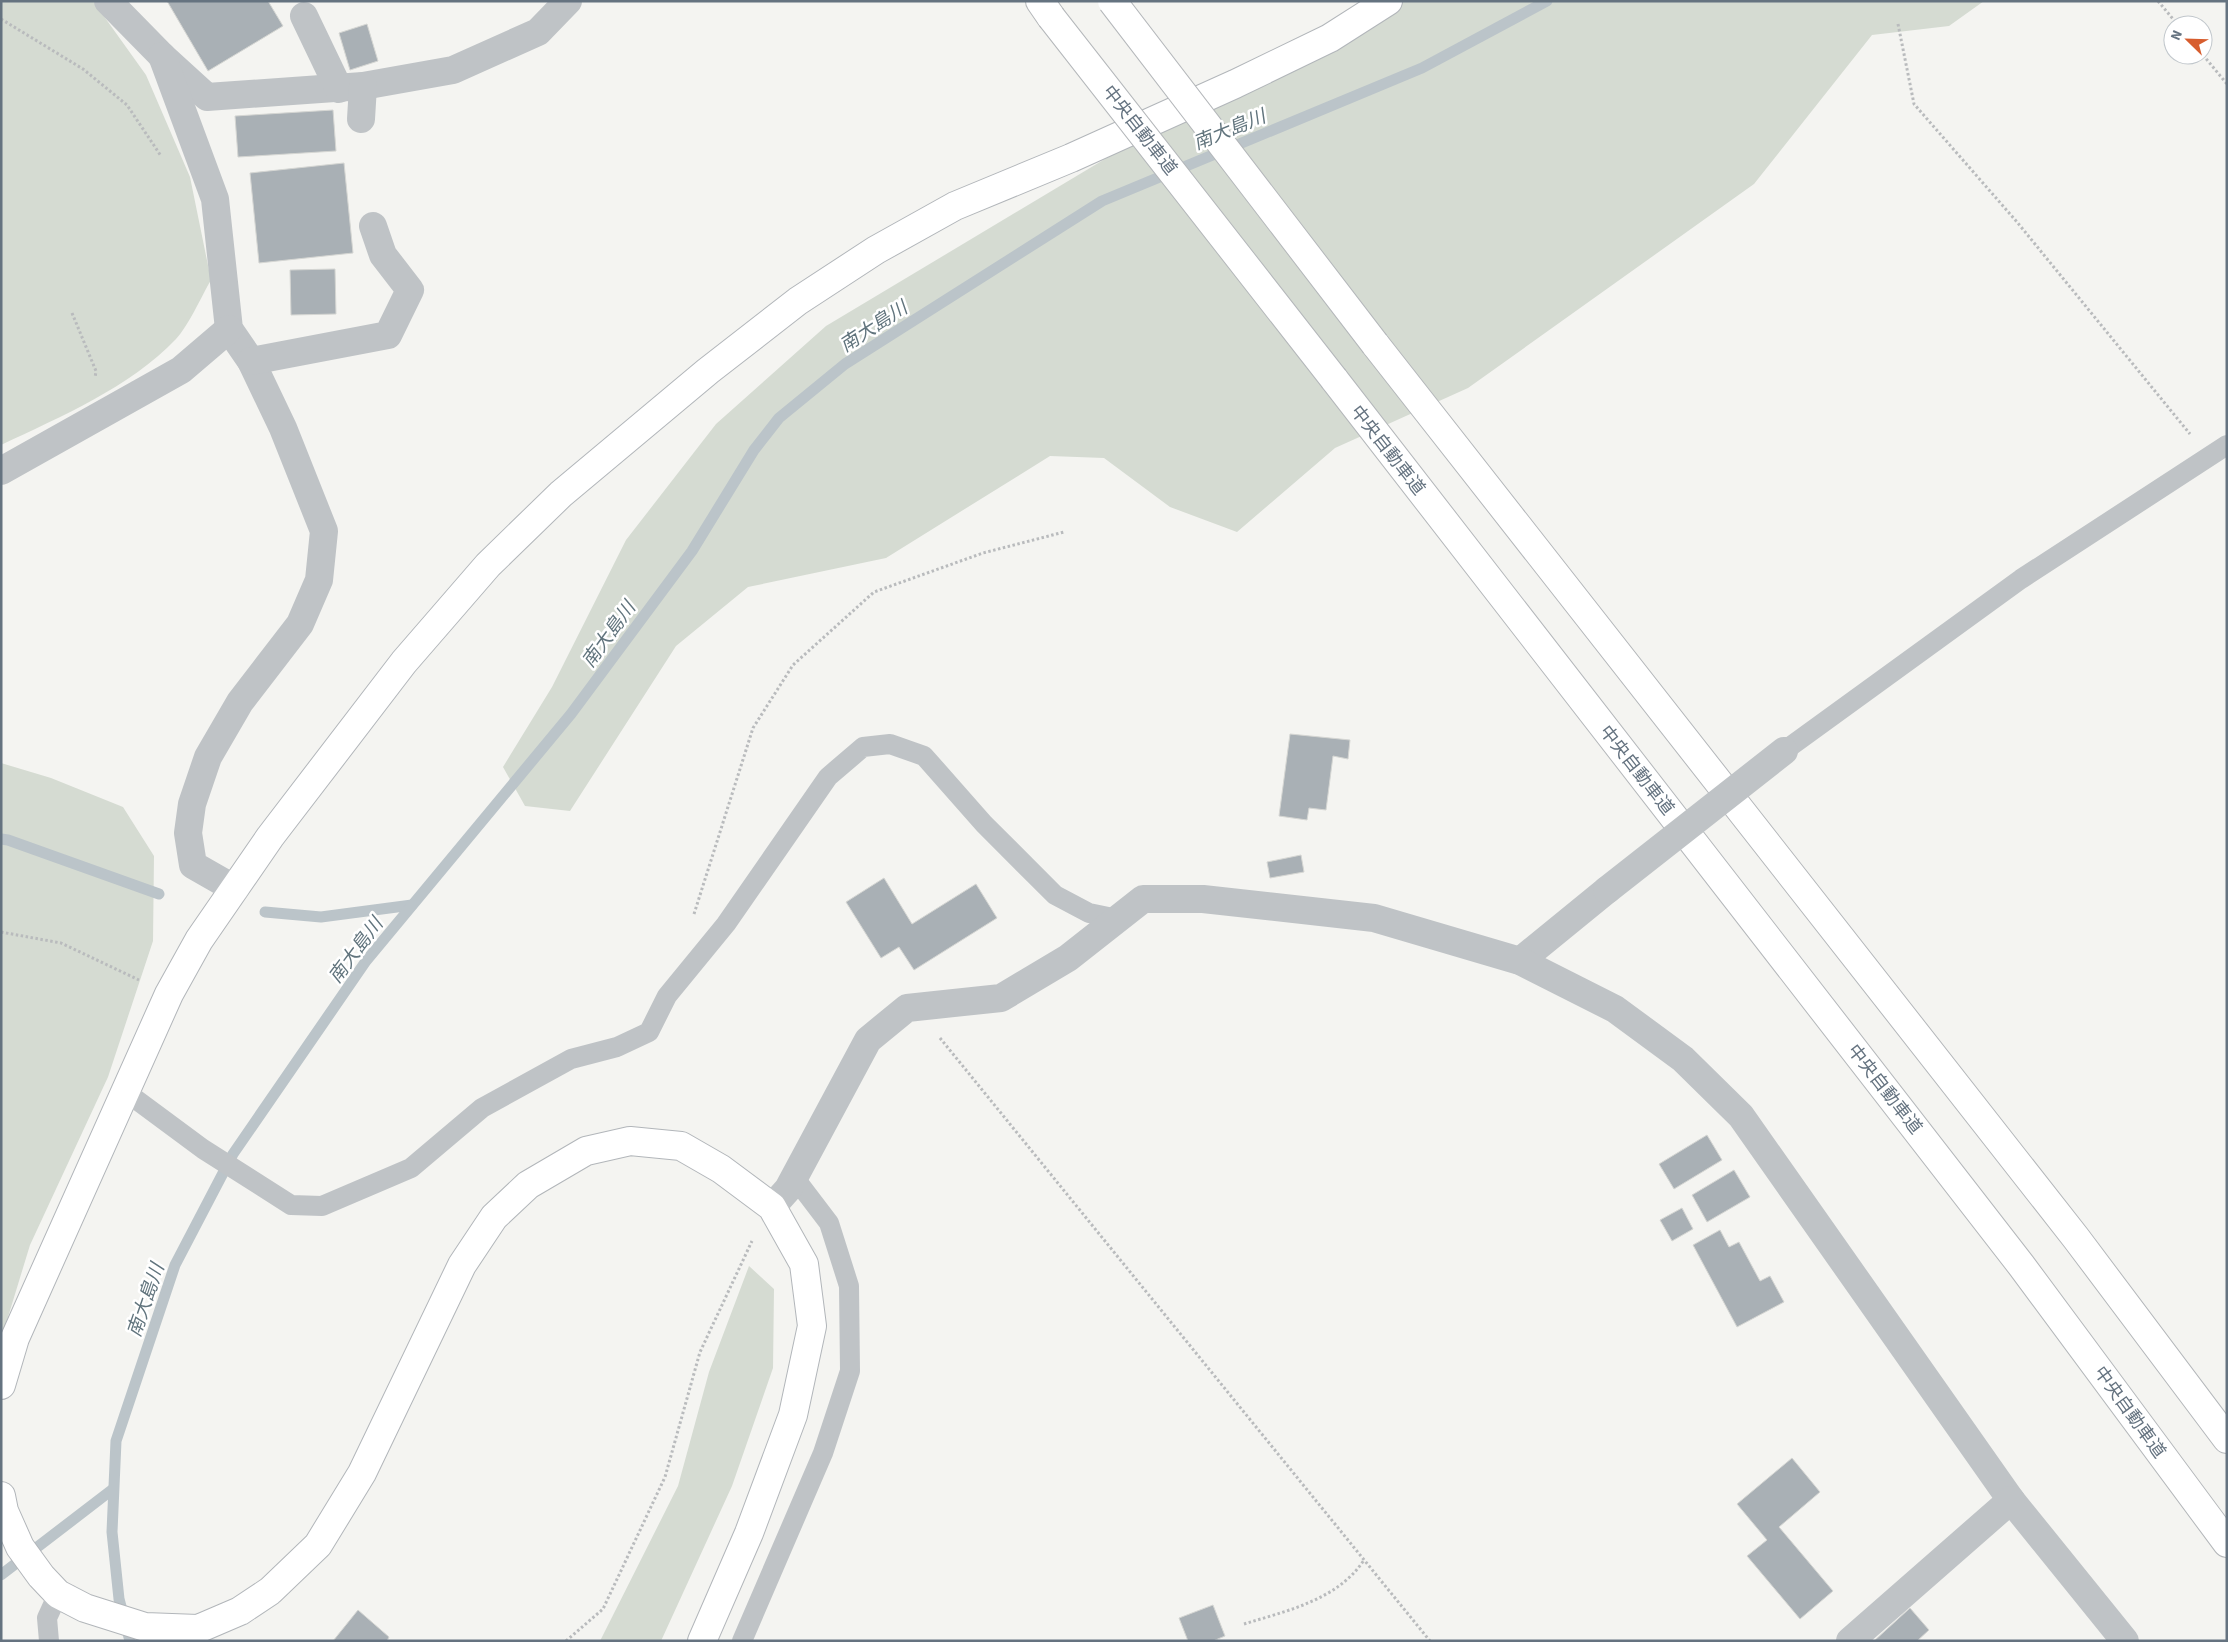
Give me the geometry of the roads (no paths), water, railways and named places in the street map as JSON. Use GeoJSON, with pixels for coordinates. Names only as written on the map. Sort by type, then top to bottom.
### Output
{"type":"FeatureCollection","features":[{"type":"Feature","properties":{"kind":"main road"},"geometry":{"type":"LineString","coordinates":[[1112,1],[1375,344],[2076,1238],[2227,1439]]}},
{"type":"Feature","properties":{"kind":"main road"},"geometry":{"type":"LineString","coordinates":[[1,1385],[15,1338],[169,994],[199,940],[270,837],[404,662],[488,565],[561,494],[708,371],[790,307],[876,250],[956,206],[1071,158],[1243,80],[1330,38],[1388,1]]}},
{"type":"Feature","properties":{"kind":"main road","name":"中央自動車道"},"geometry":{"type":"LineString","coordinates":[[1046,9],[2015,1257],[2227,1543]]}},
{"type":"Feature","properties":{"kind":"main road"},"geometry":{"type":"LineString","coordinates":[[1,1496],[4,1511],[20,1547],[50,1585],[85,1608],[145,1627],[198,1630],[240,1611],[270,1591],[318,1545],[362,1473],[462,1265],[494,1217],[528,1185],[586,1151],[630,1141],[681,1146],[721,1170],[772,1207],[804,1264],[812,1326],[793,1415],[749,1532],[702,1641]]}},
{"type":"Feature","properties":{"kind":"street"},"geometry":{"type":"LineString","coordinates":[[108,1],[162,56],[207,97],[351,88],[453,70],[538,32],[568,1]]}},
{"type":"Feature","properties":{"kind":"street"},"geometry":{"type":"LineString","coordinates":[[304,16],[351,88],[361,119]]}},
{"type":"Feature","properties":{"kind":"street"},"geometry":{"type":"LineString","coordinates":[[162,56],[215,199],[229,329],[252,361],[324,531],[319,580],[300,624],[240,702],[208,757],[192,804],[188,833],[193,865],[235,889]]}},
{"type":"Feature","properties":{"kind":"street"},"geometry":{"type":"LineString","coordinates":[[252,361],[388,334],[410,290],[383,255],[373,226]]}},
{"type":"Feature","properties":{"kind":"street"},"geometry":{"type":"LineString","coordinates":[[1,471],[181,370],[229,329]]}},
{"type":"Feature","properties":{"kind":"street"},"geometry":{"type":"LineString","coordinates":[[1520,961],[1784,751]]}},
{"type":"Feature","properties":{"kind":"street"},"geometry":{"type":"LineString","coordinates":[[772,1207],[788,1189],[868,1040],[907,1008],[919,1005],[1001,998],[1068,958],[1143,899],[1203,899],[1374,918],[1520,961],[1615,1009],[1683,1059],[1741,1116],[2011,1500],[2125,1641]]}},
{"type":"Feature","properties":{"kind":"street"},"geometry":{"type":"LineString","coordinates":[[1850,1641],[2011,1500]]}},
{"type":"Feature","properties":{"kind":"lane"},"geometry":{"type":"LineString","coordinates":[[1784,751],[2020,579],[2208,455],[2227,445]]}},
{"type":"Feature","properties":{"kind":"lane"},"geometry":{"type":"LineString","coordinates":[[126,1092],[203,1150],[291,1205],[322,1206],[411,1168],[482,1108],[570,1060],[617,1047],[649,1032],[667,996],[726,924],[828,777],[863,747],[890,744],[924,756],[984,824],[1055,895],[1089,913],[1118,919]]}},
{"type":"Feature","properties":{"kind":"lane"},"geometry":{"type":"LineString","coordinates":[[742,1641],[823,1453],[850,1371],[848,1286],[829,1223],[794,1177]]}},
{"type":"Feature","properties":{"kind":"lane"},"geometry":{"type":"LineString","coordinates":[[49,1641],[50,1585]]}},
{"type":"Feature","properties":{"kind":"waterway","name":"南大島川"},"geometry":{"type":"LineString","coordinates":[[130,1641],[119,1599],[112,1532],[116,1441],[175,1265],[233,1154],[366,961],[571,714],[692,551],[754,450],[779,418],[845,364],[1102,201],[1422,68],[1547,1]]}},
{"type":"Feature","properties":{"kind":"waterway"},"geometry":{"type":"LineString","coordinates":[[1,839],[159,894]]}},
{"type":"Feature","properties":{"kind":"waterway"},"geometry":{"type":"LineString","coordinates":[[265,912],[321,917],[412,905]]}},
{"type":"Feature","properties":{"kind":"waterway"},"geometry":{"type":"LineString","coordinates":[[1,1575],[113,1489]]}}]}
